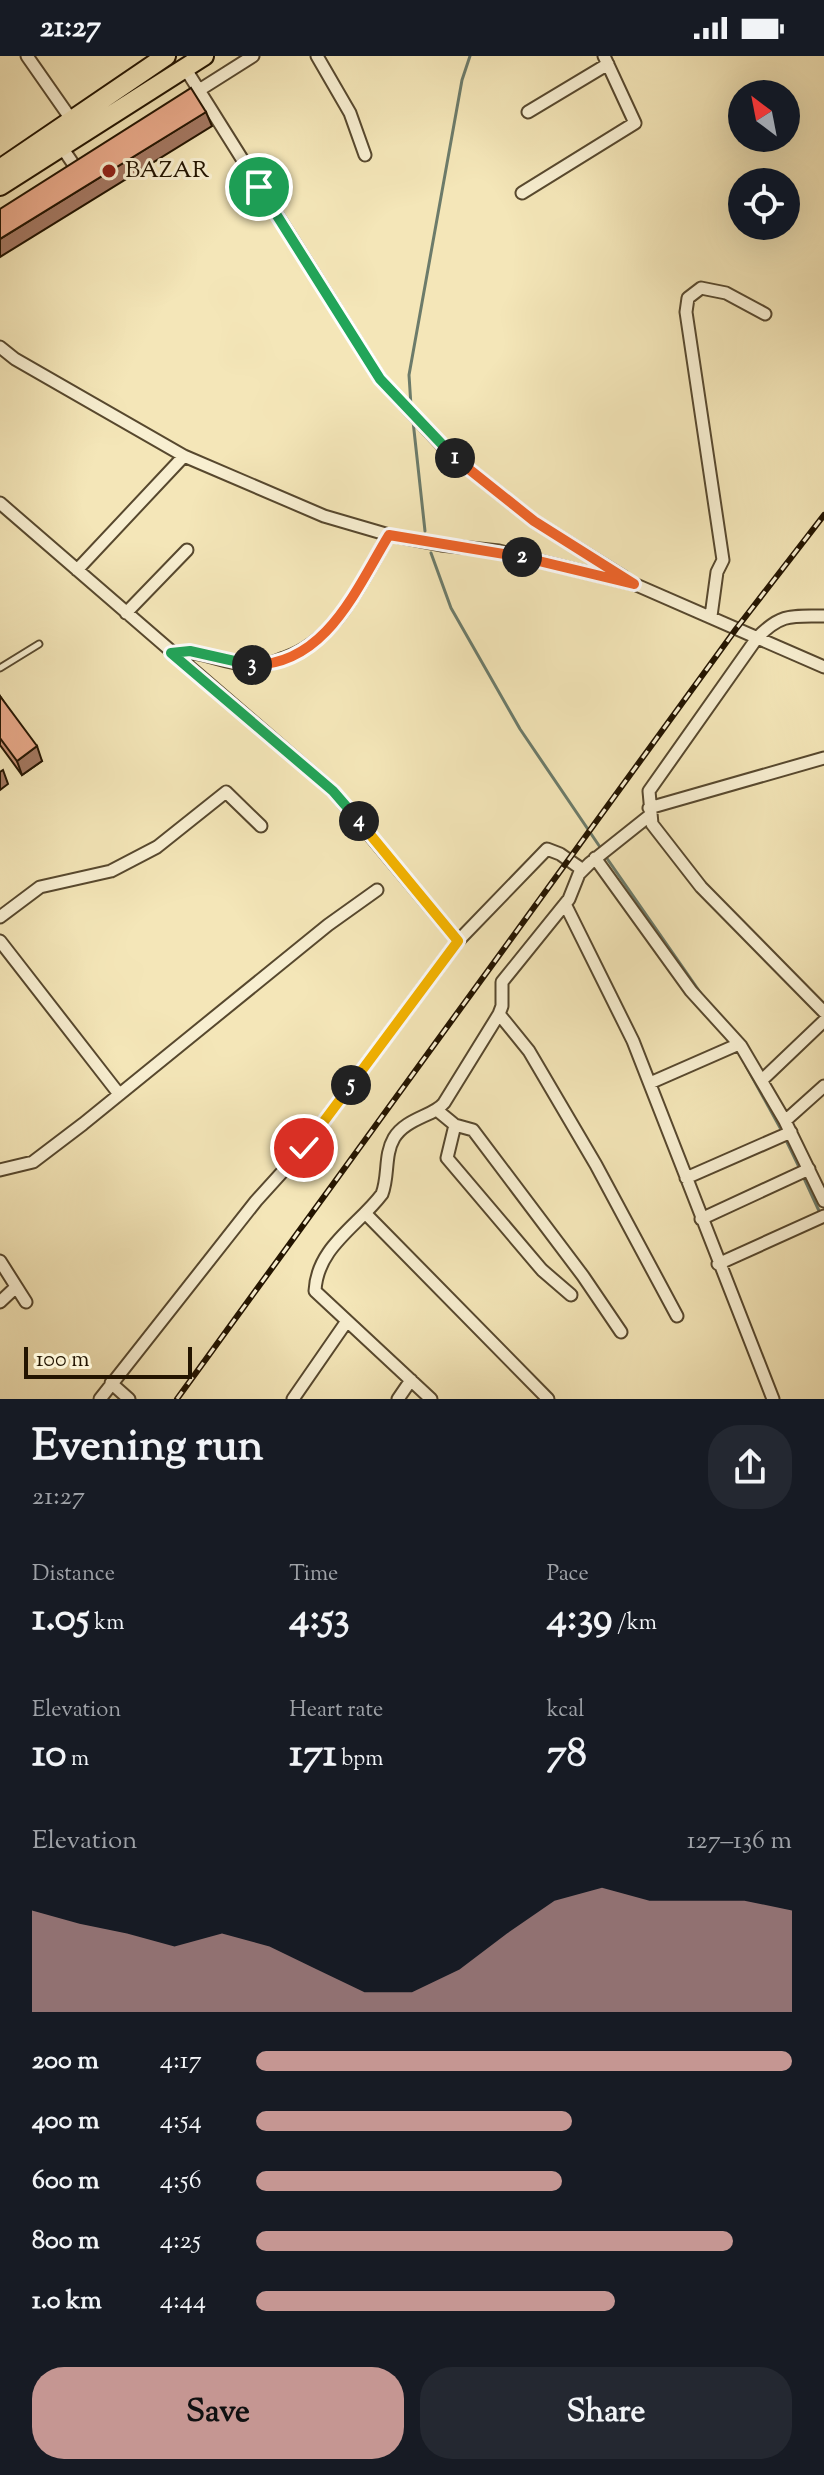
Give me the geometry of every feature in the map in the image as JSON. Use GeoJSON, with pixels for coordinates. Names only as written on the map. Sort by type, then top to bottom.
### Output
{"type":"FeatureCollection","features":[{"type":"Feature","properties":{"kind":"highway"},"geometry":{"type":"LineString","coordinates":[[0,169],[166,56]]}},
{"type":"Feature","properties":{"kind":"highway"},"geometry":{"type":"LineString","coordinates":[[0,186],[204,56]]}},
{"type":"Feature","properties":{"kind":"street"},"geometry":{"type":"LineString","coordinates":[[27,56],[71,119]]}},
{"type":"Feature","properties":{"kind":"street"},"geometry":{"type":"LineString","coordinates":[[187,98],[253,56]]}},
{"type":"Feature","properties":{"kind":"street"},"geometry":{"type":"LineString","coordinates":[[317,56],[350,113],[365,155]]}},
{"type":"Feature","properties":{"kind":"street"},"geometry":{"type":"LineString","coordinates":[[522,193],[635,123],[606,60],[528,112]]}},
{"type":"Feature","properties":{"kind":"street"},"geometry":{"type":"LineString","coordinates":[[185,68],[380,379],[450,454],[534,521],[634,584]]}},
{"type":"Feature","properties":{"kind":"street"},"geometry":{"type":"LineString","coordinates":[[61,146],[76,168]]}},
{"type":"Feature","properties":{"kind":"street"},"geometry":{"type":"LineString","coordinates":[[63,176],[88,160]]}},
{"type":"Feature","properties":{"kind":"street"},"geometry":{"type":"LineString","coordinates":[[711,616],[717,572],[723,560],[686,312],[688,298],[701,288],[726,293],[765,314]]}},
{"type":"Feature","properties":{"kind":"street"},"geometry":{"type":"LineString","coordinates":[[0,347],[15,359],[184,456],[324,516],[389,535],[441,545],[499,551],[634,584],[824,667]]}},
{"type":"Feature","properties":{"kind":"street"},"geometry":{"type":"LineString","coordinates":[[77,570],[184,456]]}},
{"type":"Feature","properties":{"kind":"street"},"geometry":{"type":"LineString","coordinates":[[0,503],[333,791],[458,941]]}},
{"type":"Feature","properties":{"kind":"street"},"geometry":{"type":"LineString","coordinates":[[171,653],[190,651],[265,665],[302,652],[328,632],[389,535]]}},
{"type":"Feature","properties":{"kind":"street"},"geometry":{"type":"LineString","coordinates":[[126,613],[187,550]]}},
{"type":"Feature","properties":{"kind":"street"},"geometry":{"type":"LineString","coordinates":[[824,616],[782,618],[772,622],[757,638],[649,791],[652,824],[701,887],[824,1012]]}},
{"type":"Feature","properties":{"kind":"street"},"geometry":{"type":"LineString","coordinates":[[438,1111],[499,1014],[502,982],[565,904],[583,870],[595,858],[649,812],[824,758]]}},
{"type":"Feature","properties":{"kind":"street"},"geometry":{"type":"LineString","coordinates":[[0,917],[40,887],[111,871],[157,847],[226,792],[261,826]]}},
{"type":"Feature","properties":{"kind":"street"},"geometry":{"type":"LineString","coordinates":[[100,1399],[256,1201],[304,1148],[458,941],[547,849],[583,870]]}},
{"type":"Feature","properties":{"kind":"street"},"geometry":{"type":"LineString","coordinates":[[595,858],[691,991],[739,1044],[788,1126],[824,1201]]}},
{"type":"Feature","properties":{"kind":"street"},"geometry":{"type":"LineString","coordinates":[[0,1170],[33,1162],[328,925],[377,890]]}},
{"type":"Feature","properties":{"kind":"street"},"geometry":{"type":"LineString","coordinates":[[565,904],[605,980],[650,1083],[773,1399]]}},
{"type":"Feature","properties":{"kind":"street"},"geometry":{"type":"LineString","coordinates":[[0,941],[119,1094]]}},
{"type":"Feature","properties":{"kind":"street"},"geometry":{"type":"LineString","coordinates":[[499,1014],[529,1051],[596,1165],[677,1316]]}},
{"type":"Feature","properties":{"kind":"street"},"geometry":{"type":"LineString","coordinates":[[762,1080],[824,1021]]}},
{"type":"Feature","properties":{"kind":"street"},"geometry":{"type":"LineString","coordinates":[[650,1083],[739,1044]]}},
{"type":"Feature","properties":{"kind":"street"},"geometry":{"type":"LineString","coordinates":[[686,1178],[788,1126],[824,1086]]}},
{"type":"Feature","properties":{"kind":"street"},"geometry":{"type":"LineString","coordinates":[[431,1399],[315,1291],[316,1274],[332,1249],[385,1188],[394,1138],[428,1112],[438,1111],[455,1125],[473,1130],[583,1276],[621,1332]]}},
{"type":"Feature","properties":{"kind":"street"},"geometry":{"type":"LineString","coordinates":[[455,1125],[447,1158],[542,1270],[571,1295]]}},
{"type":"Feature","properties":{"kind":"street"},"geometry":{"type":"LineString","coordinates":[[701,1219],[809,1169]]}},
{"type":"Feature","properties":{"kind":"street"},"geometry":{"type":"LineString","coordinates":[[365,1213],[548,1399]]}},
{"type":"Feature","properties":{"kind":"street"},"geometry":{"type":"LineString","coordinates":[[718,1264],[824,1216]]}},
{"type":"Feature","properties":{"kind":"street"},"geometry":{"type":"LineString","coordinates":[[0,1261],[26,1302]]}},
{"type":"Feature","properties":{"kind":"street"},"geometry":{"type":"LineString","coordinates":[[0,1302],[16,1287]]}},
{"type":"Feature","properties":{"kind":"street"},"geometry":{"type":"LineString","coordinates":[[293,1399],[347,1321]]}},
{"type":"Feature","properties":{"kind":"street"},"geometry":{"type":"LineString","coordinates":[[398,1399],[411,1380]]}},
{"type":"Feature","properties":{"kind":"street"},"geometry":{"type":"LineString","coordinates":[[111,1383],[129,1399]]}},
{"type":"Feature","properties":{"kind":"lane"},"geometry":{"type":"LineString","coordinates":[[0,668],[39,644]]}},
{"type":"Feature","properties":{"kind":"building"},"geometry":{"type":"Polygon","coordinates":[[[191,88],[206,112],[0,239],[0,209],[191,88]]]}},
{"type":"Feature","properties":{"kind":"building"},"geometry":{"type":"Polygon","coordinates":[[[0,696],[37,746],[17,761],[0,738],[0,696]]]}},
{"type":"Feature","properties":{"kind":"waterway"},"geometry":{"type":"LineString","coordinates":[[411,406],[409,375],[462,80],[470,56]]}},
{"type":"Feature","properties":{"kind":"waterway"},"geometry":{"type":"LineString","coordinates":[[413,421],[425,531]]}},
{"type":"Feature","properties":{"kind":"waterway"},"geometry":{"type":"LineString","coordinates":[[431,553],[451,608],[520,729],[602,850]]}},
{"type":"Feature","properties":{"kind":"waterway"},"geometry":{"type":"LineString","coordinates":[[606,857],[702,995]]}},
{"type":"Feature","properties":{"kind":"waterway"},"geometry":{"type":"LineString","coordinates":[[746,1066],[783,1133]]}},
{"type":"Feature","properties":{"kind":"waterway"},"geometry":{"type":"LineString","coordinates":[[786,1140],[800,1169]]}},
{"type":"Feature","properties":{"kind":"waterway"},"geometry":{"type":"LineString","coordinates":[[803,1176],[820,1213]]}},
{"type":"Feature","properties":{"kind":"railway"},"geometry":{"type":"LineString","coordinates":[[177,1399],[736,629],[824,515]]}},
{"type":"Feature","properties":{"kind":"place","name":"BAZAR"},"geometry":{"type":"Point","coordinates":[109,171]}},
{"type":"Feature","properties":{"kind":"route"},"geometry":{"type":"LineString","coordinates":[[259,187],[380,379],[450,454],[534,521],[634,584],[499,551],[441,545],[389,535],[328,632],[302,652],[265,665],[247,665],[190,651],[171,653],[333,791],[458,941],[304,1148]]}}]}
